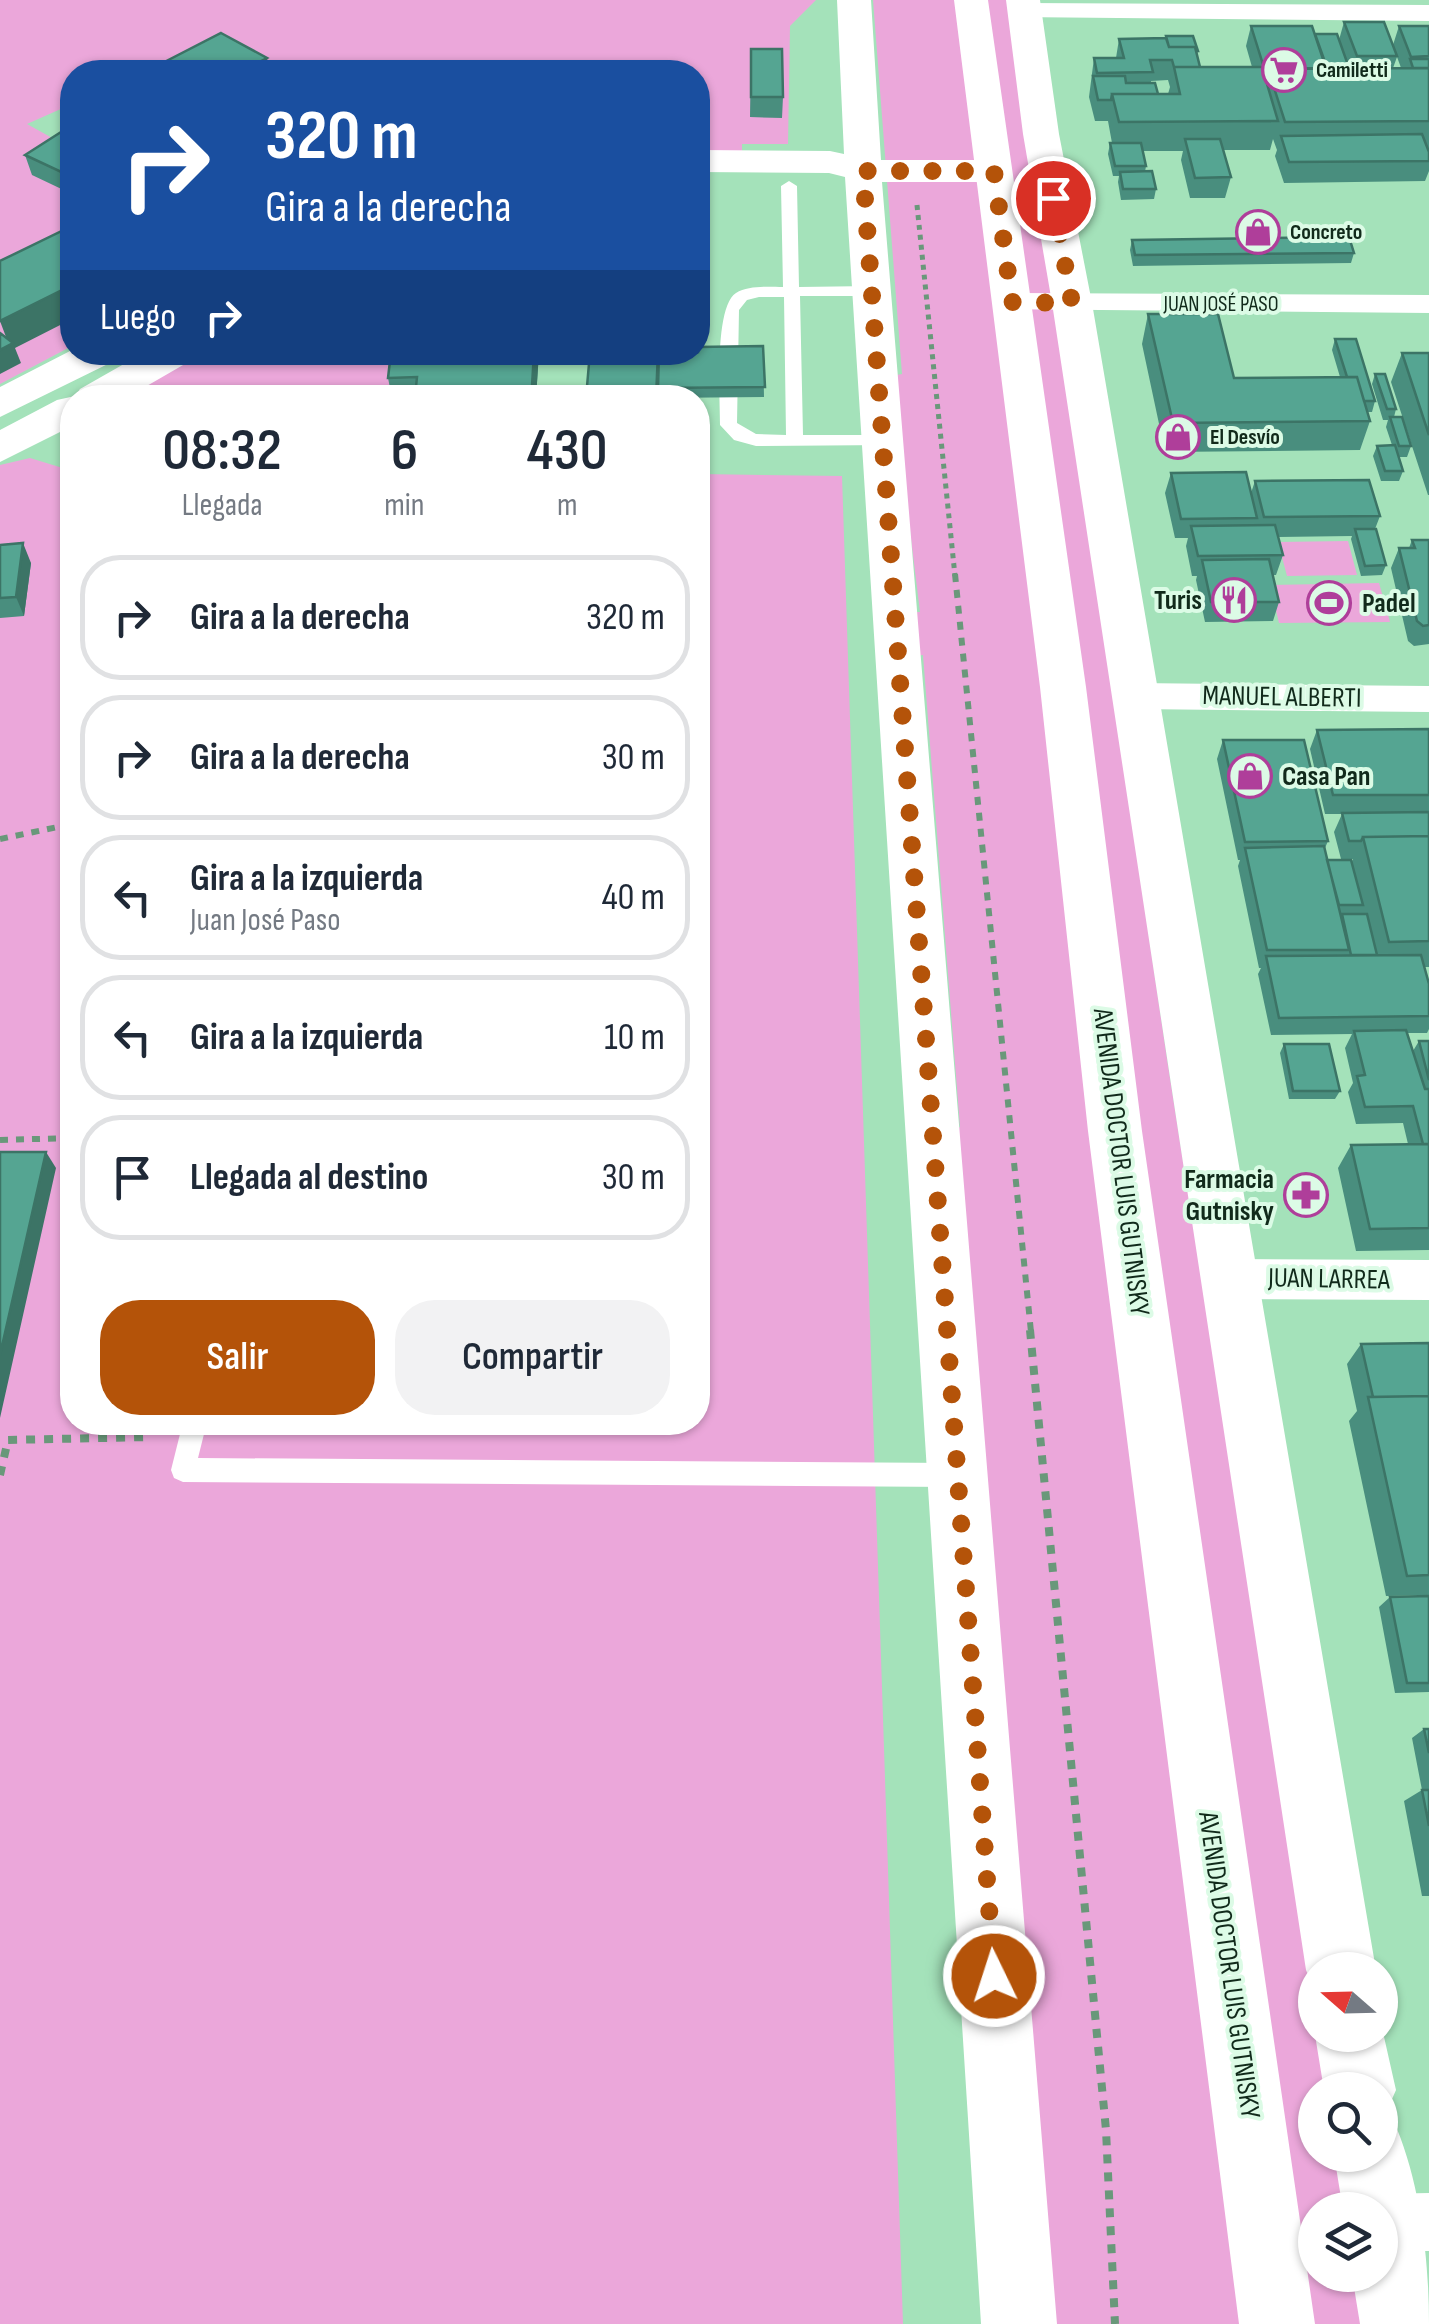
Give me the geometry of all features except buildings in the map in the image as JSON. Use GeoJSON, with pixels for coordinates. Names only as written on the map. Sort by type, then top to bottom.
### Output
{"type":"FeatureCollection","features":[{"type":"Feature","properties":{"kind":"main road"},"geometry":{"type":"LineString","coordinates":[[854,0],[863,171],[1019,2324]]}},
{"type":"Feature","properties":{"kind":"main road","name":"AVENIDA DOCTOR LUIS GUTNISKY"},"geometry":{"type":"LineString","coordinates":[[971,0],[1064,687],[1116,1131],[1278,2324]]}},
{"type":"Feature","properties":{"kind":"main road"},"geometry":{"type":"LineString","coordinates":[[1023,5],[1338,1952]]}},
{"type":"Feature","properties":{"kind":"main road"},"geometry":{"type":"LineString","coordinates":[[710,161],[830,162],[863,171],[994,171]]}},
{"type":"Feature","properties":{"kind":"main road"},"geometry":{"type":"LineString","coordinates":[[710,186],[833,184],[863,171]]}},
{"type":"Feature","properties":{"kind":"main road"},"geometry":{"type":"LineString","coordinates":[[0,404],[75,365]]}},
{"type":"Feature","properties":{"kind":"main road"},"geometry":{"type":"LineString","coordinates":[[117,385],[153,365]]}},
{"type":"Feature","properties":{"kind":"main road"},"geometry":{"type":"LineString","coordinates":[[0,448],[60,416]]}},
{"type":"Feature","properties":{"kind":"main road"},"geometry":{"type":"LineString","coordinates":[[1395,2292],[1398,2324]]}},
{"type":"Feature","properties":{"kind":"street"},"geometry":{"type":"LineString","coordinates":[[1023,5],[1429,13]]}},
{"type":"Feature","properties":{"kind":"street","name":"JUAN JOSÉ PASO"},"geometry":{"type":"LineString","coordinates":[[1012,302],[1429,304]]}},
{"type":"Feature","properties":{"kind":"street","name":"MANUEL ALBERTI"},"geometry":{"type":"LineString","coordinates":[[1135,696],[1429,699]]}},
{"type":"Feature","properties":{"kind":"street","name":"JUAN LARREA"},"geometry":{"type":"LineString","coordinates":[[1229,1279],[1429,1280]]}},
{"type":"Feature","properties":{"kind":"lane"},"geometry":{"type":"LineString","coordinates":[[789,186],[795,442]]}},
{"type":"Feature","properties":{"kind":"lane"},"geometry":{"type":"LineString","coordinates":[[872,291],[758,292],[741,297],[731,309],[728,425],[740,436],[795,442],[883,441]]}},
{"type":"Feature","properties":{"kind":"lane"},"geometry":{"type":"LineString","coordinates":[[192,1435],[183,1470],[958,1474]]}},
{"type":"Feature","properties":{"kind":"path"},"geometry":{"type":"LineString","coordinates":[[917,202],[1000,1007],[1106,2130],[1115,2324]]}},
{"type":"Feature","properties":{"kind":"path"},"geometry":{"type":"LineString","coordinates":[[0,839],[60,826]]}},
{"type":"Feature","properties":{"kind":"path"},"geometry":{"type":"LineString","coordinates":[[0,1140],[60,1138]]}},
{"type":"Feature","properties":{"kind":"shaded area"},"geometry":{"type":"Polygon","coordinates":[[[0,0],[816,0],[790,26],[788,144],[742,144],[742,156],[710,157],[710,60],[60,60],[60,109],[27,124],[60,142],[60,352],[0,384],[0,0]]]}},
{"type":"Feature","properties":{"kind":"shaded area"},"geometry":{"type":"Polygon","coordinates":[[[873,0],[1011,0],[1167,1059],[1307,1952],[1298,1952],[1298,2052],[1319,2052],[1324,2072],[1298,2072],[1298,2172],[1341,2172],[1344,2192],[1298,2192],[1298,2292],[1360,2292],[1365,2324],[1052,2324],[953,1130],[960,1127],[923,655],[915,656],[900,612],[920,612],[891,376],[902,374],[873,0]]]}},
{"type":"Feature","properties":{"kind":"shaded area"},"geometry":{"type":"Polygon","coordinates":[[[181,365],[409,365],[408,385],[149,384],[181,365]]]}},
{"type":"Feature","properties":{"kind":"shaded area"},"geometry":{"type":"Polygon","coordinates":[[[30,458],[60,467],[60,1435],[710,1435],[710,474],[842,476],[903,2324],[0,2324],[0,465],[30,458]]]}},
{"type":"Feature","properties":{"kind":"shaded area","name":"Padel"},"geometry":{"type":"Polygon","coordinates":[[[1348,541],[1357,575],[1287,576],[1278,542],[1348,541]]]}},
{"type":"Feature","properties":{"kind":"shaded area","name":"Padel"},"geometry":{"type":"Polygon","coordinates":[[[1379,583],[1390,622],[1279,623],[1270,585],[1379,583]]]}},
{"type":"Feature","properties":{"kind":"place","name":"Camiletti"},"geometry":{"type":"Point","coordinates":[1284,70]}},
{"type":"Feature","properties":{"kind":"place","name":"Concreto"},"geometry":{"type":"Point","coordinates":[1258,232]}},
{"type":"Feature","properties":{"kind":"place","name":"El Desvío"},"geometry":{"type":"Point","coordinates":[1178,437]}},
{"type":"Feature","properties":{"kind":"place","name":"Turis"},"geometry":{"type":"Point","coordinates":[1234,600]}},
{"type":"Feature","properties":{"kind":"place","name":"Padel"},"geometry":{"type":"Point","coordinates":[1329,603]}},
{"type":"Feature","properties":{"kind":"place","name":"Casa Pan"},"geometry":{"type":"Point","coordinates":[1250,776]}},
{"type":"Feature","properties":{"kind":"place","name":"Farmacia Gutnisky"},"geometry":{"type":"Point","coordinates":[1306,1195]}},
{"type":"Feature","properties":{"kind":"route"},"geometry":{"type":"LineString","coordinates":[[994,1976],[863,171],[994,171],[1012,302],[1072,303],[1053,198]]}}]}
